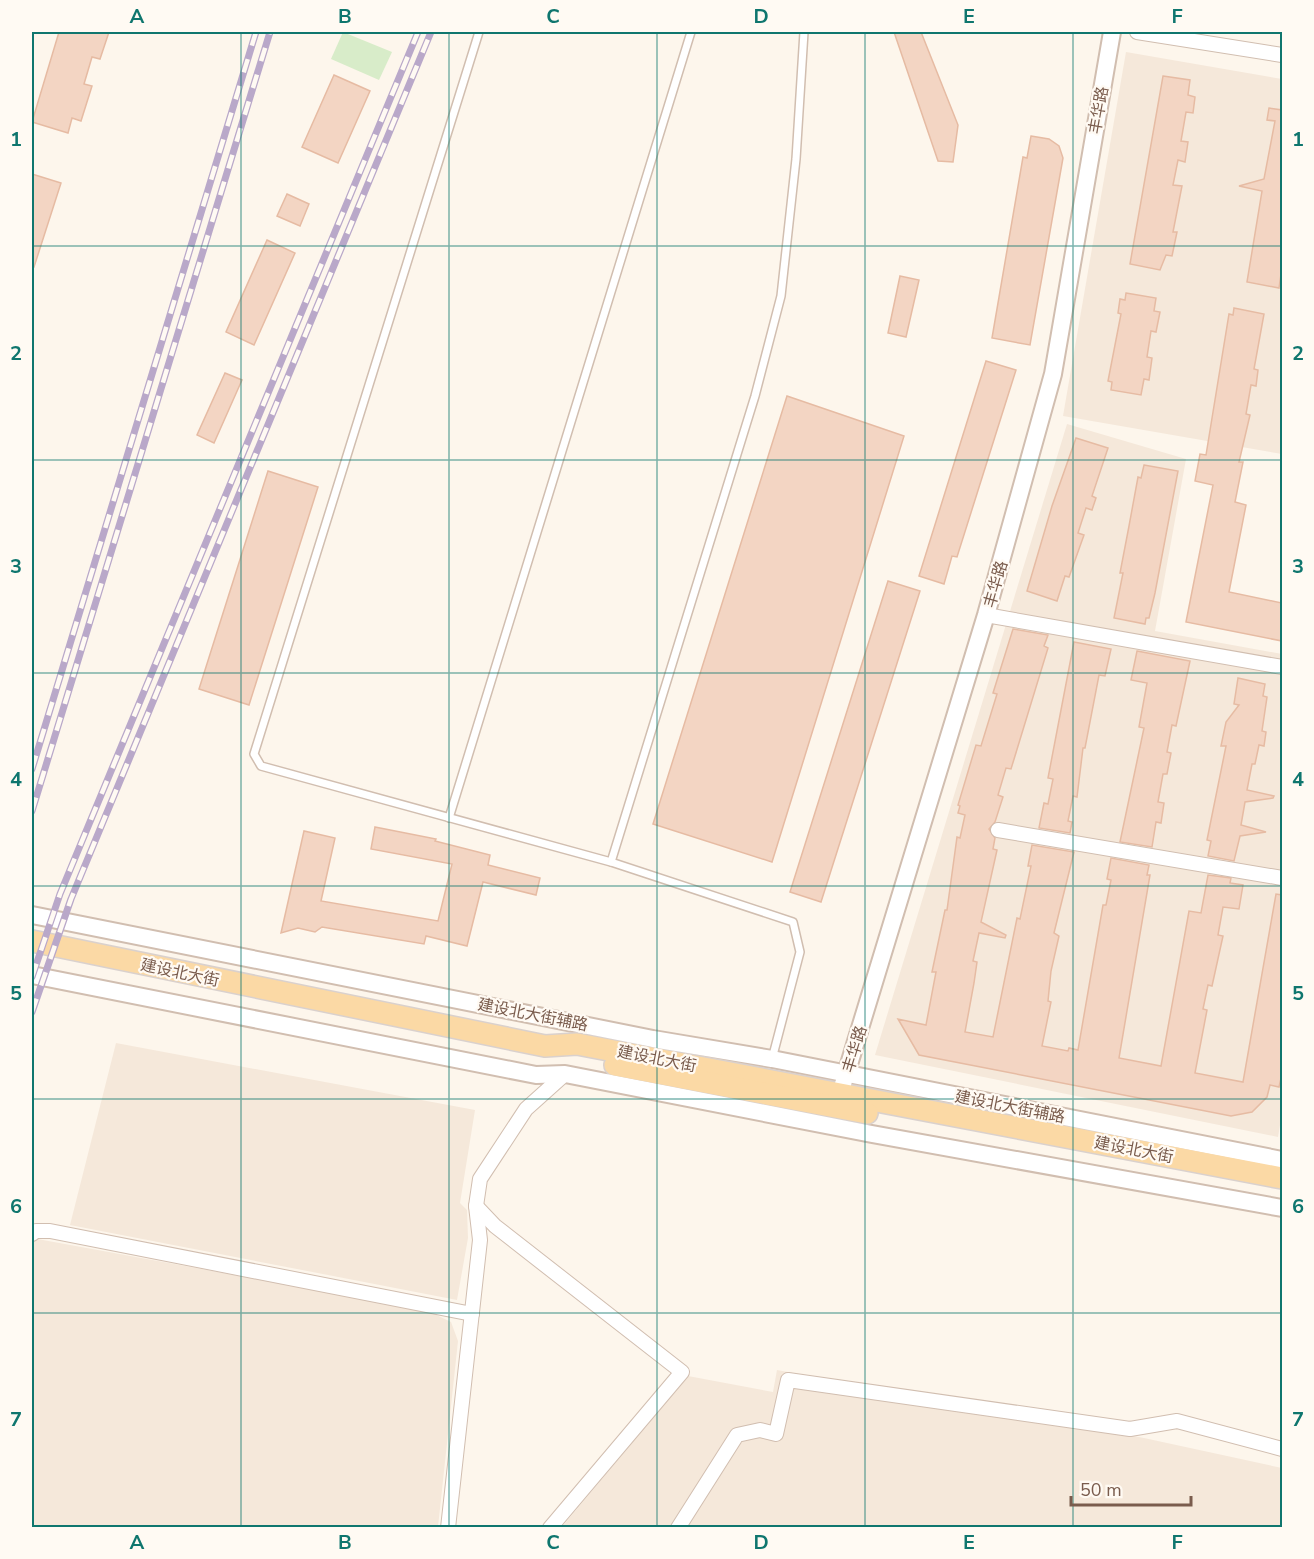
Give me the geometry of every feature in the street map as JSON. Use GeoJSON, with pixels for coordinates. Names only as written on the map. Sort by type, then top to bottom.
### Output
{"type":"FeatureCollection","features":[{"type":"Feature","properties":{"kind":"main road","name":"建设北大街"},"geometry":{"type":"LineString","coordinates":[[32,941],[546,1046],[577,1044],[839,1100],[1282,1178]]}},
{"type":"Feature","properties":{"kind":"main road"},"geometry":{"type":"LineString","coordinates":[[839,1100],[1282,1191]]}},
{"type":"Feature","properties":{"kind":"street","name":"丰华路"},"geometry":{"type":"LineString","coordinates":[[839,1100],[986,615],[1053,374],[1112,32]]}},
{"type":"Feature","properties":{"kind":"street"},"geometry":{"type":"LineString","coordinates":[[1137,32],[1282,55]]}},
{"type":"Feature","properties":{"kind":"street"},"geometry":{"type":"LineString","coordinates":[[986,615],[1282,667]]}},
{"type":"Feature","properties":{"kind":"street"},"geometry":{"type":"LineString","coordinates":[[998,830],[1282,878]]}},
{"type":"Feature","properties":{"kind":"street","name":"建设北大街辅路"},"geometry":{"type":"LineString","coordinates":[[32,915],[653,1039],[772,1059],[839,1100],[1282,1209]]}},
{"type":"Feature","properties":{"kind":"street","name":"建设北大街辅路"},"geometry":{"type":"LineString","coordinates":[[32,975],[536,1075],[564,1074],[839,1100],[1282,1160]]}},
{"type":"Feature","properties":{"kind":"street"},"geometry":{"type":"LineString","coordinates":[[448,1527],[480,1240],[476,1206],[480,1179],[526,1109],[564,1074]]}},
{"type":"Feature","properties":{"kind":"street"},"geometry":{"type":"LineString","coordinates":[[476,1206],[495,1226],[682,1372],[550,1527]]}},
{"type":"Feature","properties":{"kind":"street"},"geometry":{"type":"LineString","coordinates":[[32,1234],[36,1231],[51,1231],[472,1314]]}},
{"type":"Feature","properties":{"kind":"street"},"geometry":{"type":"LineString","coordinates":[[678,1527],[736,1435],[760,1430],[776,1434],[788,1380],[1130,1429],[1177,1421],[1282,1449]]}},
{"type":"Feature","properties":{"kind":"lane"},"geometry":{"type":"LineString","coordinates":[[479,32],[254,754],[261,766],[611,862],[792,922],[800,952],[772,1059]]}},
{"type":"Feature","properties":{"kind":"lane"},"geometry":{"type":"LineString","coordinates":[[449,818],[691,32]]}},
{"type":"Feature","properties":{"kind":"lane"},"geometry":{"type":"LineString","coordinates":[[611,862],[755,396],[781,296],[796,159],[804,32]]}},
{"type":"Feature","properties":{"kind":"shaded area"},"geometry":{"type":"Polygon","coordinates":[[[1126,52],[1282,79],[1282,454],[1063,416],[1126,52]]]}},
{"type":"Feature","properties":{"kind":"shaded area"},"geometry":{"type":"Polygon","coordinates":[[[1067,424],[1186,459],[1155,631],[1282,654],[1282,1113],[1278,1137],[875,1055],[1067,424]]]}},
{"type":"Feature","properties":{"kind":"shaded area"},"geometry":{"type":"Polygon","coordinates":[[[116,1043],[475,1110],[460,1203],[467,1210],[468,1238],[457,1300],[70,1225],[116,1043]]]}},
{"type":"Feature","properties":{"kind":"shaded area"},"geometry":{"type":"Polygon","coordinates":[[[32,1238],[426,1310],[451,1322],[458,1341],[438,1527],[32,1527],[32,1238]]]}},
{"type":"Feature","properties":{"kind":"shaded area"},"geometry":{"type":"Polygon","coordinates":[[[777,1370],[1144,1438],[1282,1468],[1282,1527],[561,1528],[688,1376],[773,1392],[777,1370]]]}},
{"type":"Feature","properties":{"kind":"green space"},"geometry":{"type":"Polygon","coordinates":[[[343,32],[392,52],[379,80],[331,59],[343,32]]]}},
{"type":"Feature","properties":{"kind":"building"},"geometry":{"type":"Polygon","coordinates":[[[59,32],[109,32],[100,59],[92,57],[84,84],[92,86],[81,121],[72,118],[68,133],[32,122],[59,32]]]}},
{"type":"Feature","properties":{"kind":"building"},"geometry":{"type":"Polygon","coordinates":[[[894,32],[921,32],[958,125],[953,162],[938,161],[894,32]]]}},
{"type":"Feature","properties":{"kind":"building"},"geometry":{"type":"Polygon","coordinates":[[[334,75],[370,91],[338,163],[302,147],[334,75]]]}},
{"type":"Feature","properties":{"kind":"building"},"geometry":{"type":"Polygon","coordinates":[[[1163,76],[1190,80],[1188,95],[1195,97],[1193,113],[1186,112],[1181,141],[1188,142],[1185,162],[1178,160],[1173,185],[1182,186],[1173,232],[1177,232],[1172,256],[1166,255],[1160,270],[1130,264],[1163,76]]]}},
{"type":"Feature","properties":{"kind":"building"},"geometry":{"type":"Polygon","coordinates":[[[1269,108],[1282,110],[1282,267],[1279,288],[1247,282],[1262,191],[1239,186],[1264,179],[1275,121],[1267,120],[1269,108]]]}},
{"type":"Feature","properties":{"kind":"building"},"geometry":{"type":"Polygon","coordinates":[[[1031,136],[1049,139],[1059,146],[1063,158],[1030,345],[992,338],[1023,157],[1027,158],[1031,136]]]}},
{"type":"Feature","properties":{"kind":"building"},"geometry":{"type":"Polygon","coordinates":[[[32,174],[61,183],[34,267],[32,266],[32,174]]]}},
{"type":"Feature","properties":{"kind":"building"},"geometry":{"type":"Polygon","coordinates":[[[287,194],[309,204],[300,226],[277,216],[287,194]]]}},
{"type":"Feature","properties":{"kind":"building"},"geometry":{"type":"Polygon","coordinates":[[[267,240],[295,253],[254,345],[226,332],[267,240]]]}},
{"type":"Feature","properties":{"kind":"building"},"geometry":{"type":"Polygon","coordinates":[[[900,276],[919,280],[906,337],[888,333],[900,276]]]}},
{"type":"Feature","properties":{"kind":"building"},"geometry":{"type":"Polygon","coordinates":[[[1126,293],[1156,298],[1154,311],[1160,312],[1156,332],[1151,331],[1147,357],[1152,358],[1149,380],[1144,379],[1141,395],[1111,390],[1112,382],[1108,381],[1121,314],[1118,313],[1120,299],[1125,300],[1126,293]]]}},
{"type":"Feature","properties":{"kind":"building"},"geometry":{"type":"Polygon","coordinates":[[[1234,308],[1264,314],[1254,369],[1258,370],[1256,386],[1251,385],[1246,414],[1250,415],[1239,462],[1243,462],[1235,502],[1246,505],[1229,592],[1282,603],[1282,641],[1186,622],[1213,485],[1195,481],[1200,454],[1206,455],[1229,314],[1233,315],[1234,308]]]}},
{"type":"Feature","properties":{"kind":"building"},"geometry":{"type":"Polygon","coordinates":[[[986,361],[1016,370],[957,557],[952,556],[944,584],[919,576],[986,361]]]}},
{"type":"Feature","properties":{"kind":"building"},"geometry":{"type":"Polygon","coordinates":[[[225,373],[242,380],[214,443],[197,435],[225,373]]]}},
{"type":"Feature","properties":{"kind":"building"},"geometry":{"type":"Polygon","coordinates":[[[787,396],[904,436],[772,862],[653,824],[787,396]]]}},
{"type":"Feature","properties":{"kind":"building"},"geometry":{"type":"Polygon","coordinates":[[[1076,438],[1108,448],[1092,496],[1096,498],[1092,510],[1086,508],[1078,533],[1084,535],[1069,577],[1065,576],[1057,601],[1027,591],[1052,506],[1076,438]]]}},
{"type":"Feature","properties":{"kind":"building"},"geometry":{"type":"Polygon","coordinates":[[[1144,465],[1178,471],[1155,593],[1149,618],[1146,618],[1145,624],[1114,618],[1138,477],[1141,478],[1144,465]]]}},
{"type":"Feature","properties":{"kind":"building"},"geometry":{"type":"Polygon","coordinates":[[[268,471],[318,487],[249,705],[199,689],[268,471]]]}},
{"type":"Feature","properties":{"kind":"building"},"geometry":{"type":"Polygon","coordinates":[[[888,581],[920,591],[821,902],[790,892],[888,581]]]}},
{"type":"Feature","properties":{"kind":"building"},"geometry":{"type":"Polygon","coordinates":[[[1013,629],[1048,635],[1044,646],[1048,648],[1011,769],[1006,768],[998,795],[1003,797],[995,822],[989,829],[995,838],[993,849],[997,850],[981,922],[1006,935],[1005,938],[979,933],[973,961],[977,962],[965,1032],[993,1037],[1017,918],[1020,919],[1031,866],[1028,866],[1032,845],[1074,852],[1054,933],[1059,936],[1051,971],[1048,1001],[1051,1002],[1042,1046],[1068,1051],[1069,1048],[1078,1050],[1103,905],[1106,905],[1111,880],[1107,879],[1111,858],[1149,865],[1147,875],[1150,875],[1119,1058],[1161,1066],[1189,911],[1201,913],[1208,875],[1231,878],[1230,883],[1243,885],[1239,909],[1223,907],[1218,935],[1223,936],[1212,986],[1208,985],[1203,1009],[1207,1010],[1195,1073],[1243,1082],[1276,894],[1282,895],[1282,1074],[1279,1087],[1270,1085],[1267,1097],[1252,1112],[1231,1116],[919,1055],[898,1019],[926,1025],[936,972],[932,972],[945,910],[947,910],[957,837],[960,838],[965,815],[958,813],[960,806],[958,805],[976,745],[981,746],[997,694],[993,693],[1013,629]]]}},
{"type":"Feature","properties":{"kind":"building"},"geometry":{"type":"Polygon","coordinates":[[[1074,642],[1111,649],[1105,676],[1099,675],[1085,748],[1083,748],[1077,797],[1073,796],[1068,821],[1072,822],[1070,833],[1039,828],[1044,803],[1048,804],[1053,779],[1048,778],[1074,642]]]}},
{"type":"Feature","properties":{"kind":"building"},"geometry":{"type":"Polygon","coordinates":[[[1137,651],[1190,661],[1176,726],[1172,725],[1167,752],[1171,753],[1167,774],[1163,774],[1158,802],[1164,803],[1161,823],[1156,822],[1152,847],[1120,842],[1144,728],[1139,727],[1147,683],[1131,680],[1137,651]]]}},
{"type":"Feature","properties":{"kind":"building"},"geometry":{"type":"Polygon","coordinates":[[[1238,678],[1265,684],[1263,696],[1267,697],[1262,731],[1266,732],[1264,746],[1259,745],[1255,764],[1252,764],[1247,790],[1274,796],[1245,802],[1241,825],[1266,832],[1240,836],[1234,861],[1208,856],[1211,841],[1207,840],[1226,746],[1221,746],[1226,722],[1239,705],[1234,704],[1238,678]]]}},
{"type":"Feature","properties":{"kind":"building"},"geometry":{"type":"Polygon","coordinates":[[[375,827],[436,839],[435,841],[490,855],[488,865],[540,878],[536,895],[483,882],[467,946],[426,936],[424,944],[322,927],[315,932],[298,928],[281,933],[304,831],[335,838],[321,901],[438,921],[452,864],[371,849],[375,827]]]}},
{"type":"Feature","properties":{"kind":"railway"},"geometry":{"type":"LineString","coordinates":[[32,769],[256,32]]}},
{"type":"Feature","properties":{"kind":"railway"},"geometry":{"type":"LineString","coordinates":[[32,811],[270,32]]}},
{"type":"Feature","properties":{"kind":"railway"},"geometry":{"type":"LineString","coordinates":[[32,977],[60,894],[418,32]]}},
{"type":"Feature","properties":{"kind":"railway"},"geometry":{"type":"LineString","coordinates":[[32,1012],[71,899],[431,32]]}}]}
